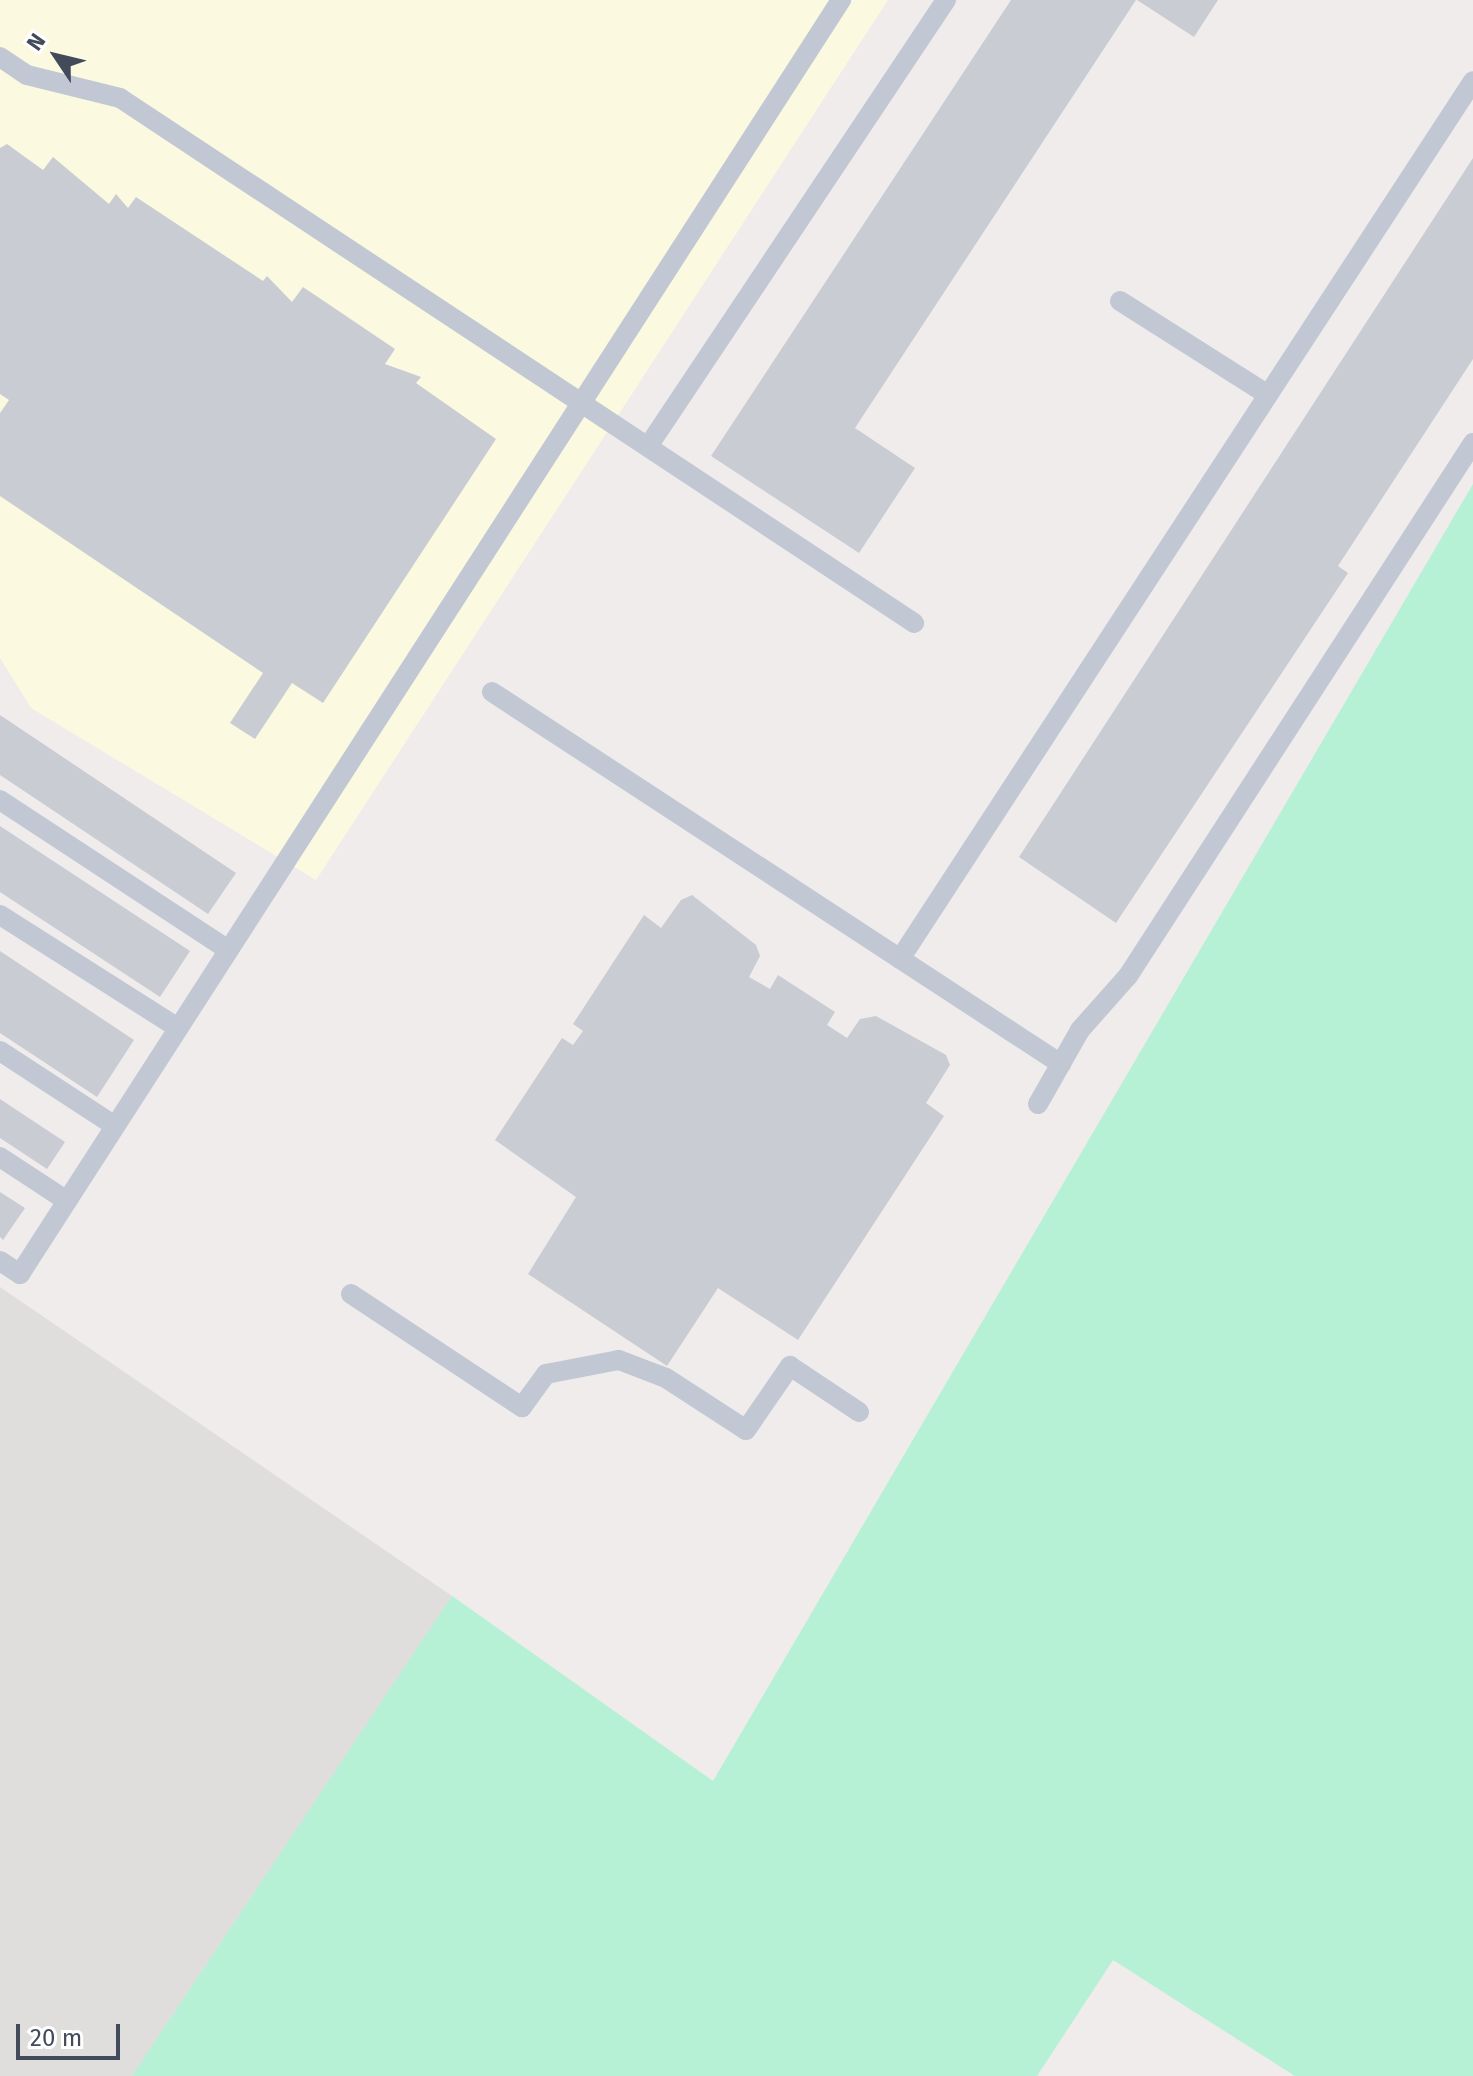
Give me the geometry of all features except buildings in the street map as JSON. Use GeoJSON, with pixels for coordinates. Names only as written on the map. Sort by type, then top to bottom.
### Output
{"type":"FeatureCollection","features":[{"type":"Feature","properties":{"kind":"lane"},"geometry":{"type":"LineString","coordinates":[[0,1261],[20,1274],[841,0]]}},
{"type":"Feature","properties":{"kind":"lane"},"geometry":{"type":"LineString","coordinates":[[649,445],[946,0]]}},
{"type":"Feature","properties":{"kind":"lane"},"geometry":{"type":"LineString","coordinates":[[0,57],[27,75],[120,98],[579,406],[649,445],[914,623]]}},
{"type":"Feature","properties":{"kind":"lane"},"geometry":{"type":"LineString","coordinates":[[900,959],[1473,81]]}},
{"type":"Feature","properties":{"kind":"lane"},"geometry":{"type":"LineString","coordinates":[[1120,301],[1268,395]]}},
{"type":"Feature","properties":{"kind":"lane"},"geometry":{"type":"LineString","coordinates":[[1038,1104],[1080,1030],[1128,976],[1473,443]]}},
{"type":"Feature","properties":{"kind":"lane"},"geometry":{"type":"LineString","coordinates":[[492,692],[1061,1064]]}},
{"type":"Feature","properties":{"kind":"lane"},"geometry":{"type":"LineString","coordinates":[[0,800],[228,950]]}},
{"type":"Feature","properties":{"kind":"lane"},"geometry":{"type":"LineString","coordinates":[[0,915],[178,1028]]}},
{"type":"Feature","properties":{"kind":"lane"},"geometry":{"type":"LineString","coordinates":[[0,1051],[115,1126]]}},
{"type":"Feature","properties":{"kind":"lane"},"geometry":{"type":"LineString","coordinates":[[0,1157],[67,1201]]}},
{"type":"Feature","properties":{"kind":"lane"},"geometry":{"type":"LineString","coordinates":[[351,1294],[522,1407],[546,1374],[619,1360],[666,1378],[746,1430],[790,1366],[859,1412]]}},
{"type":"Feature","properties":{"kind":"shaded area"},"geometry":{"type":"Polygon","coordinates":[[[0,0],[888,0],[316,880],[31,708],[0,658],[0,0]]]}},
{"type":"Feature","properties":{"kind":"shaded area"},"geometry":{"type":"Polygon","coordinates":[[[0,1287],[452,1596],[132,2076],[0,2076],[0,1287]]]}},
{"type":"Feature","properties":{"kind":"green space"},"geometry":{"type":"Polygon","coordinates":[[[1473,484],[1473,2076],[1295,2076],[1113,1960],[1037,2076],[132,2076],[452,1596],[713,1781],[1473,484]]]}}]}
